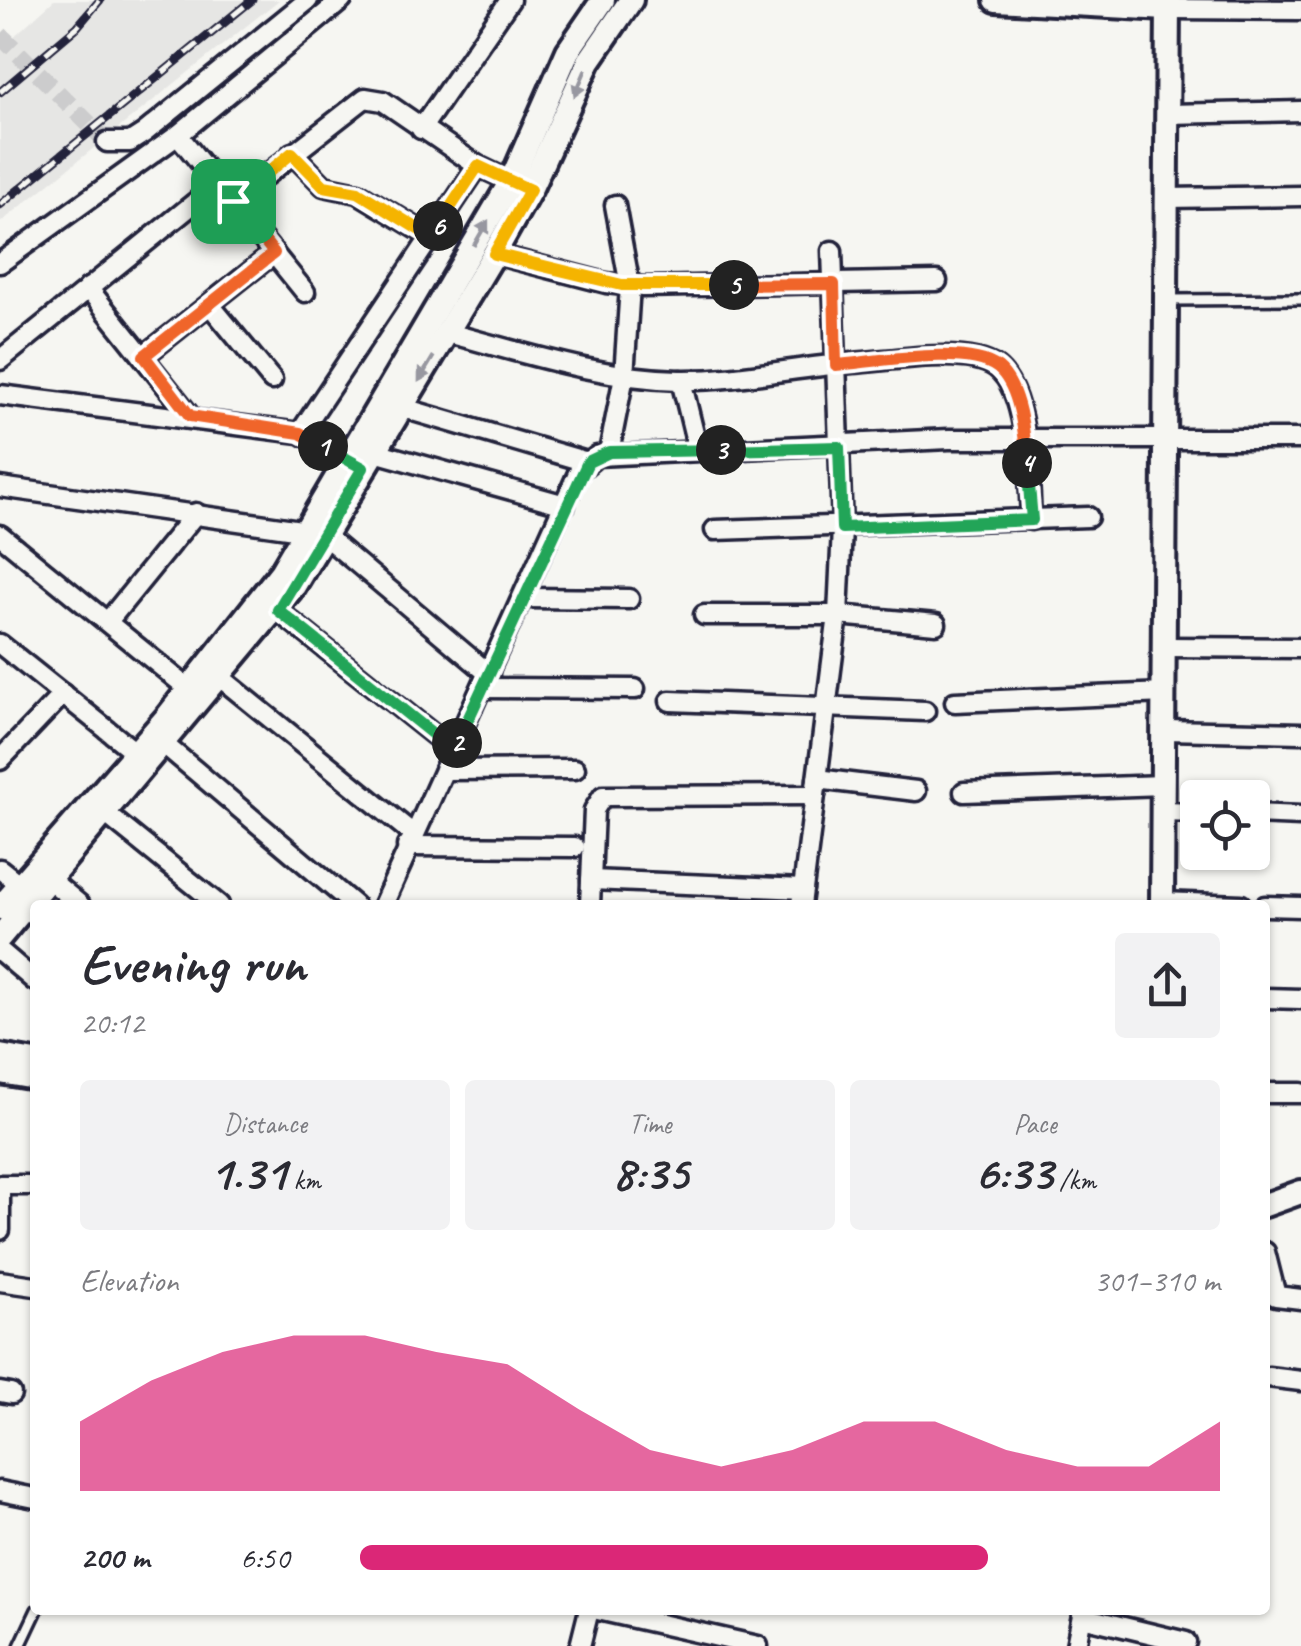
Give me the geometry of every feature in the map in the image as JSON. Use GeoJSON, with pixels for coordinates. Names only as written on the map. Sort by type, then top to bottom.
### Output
{"type":"FeatureCollection","features":[{"type":"Feature","properties":{"kind":"street"},"geometry":{"type":"LineString","coordinates":[[107,142],[130,142],[144,133],[308,0]]}},
{"type":"Feature","properties":{"kind":"street"},"geometry":{"type":"LineString","coordinates":[[0,262],[178,136],[342,0]]}},
{"type":"Feature","properties":{"kind":"street"},"geometry":{"type":"LineString","coordinates":[[421,129],[510,0]]}},
{"type":"Feature","properties":{"kind":"street"},"geometry":{"type":"LineString","coordinates":[[361,460],[403,408],[494,254],[568,51],[603,0]]}},
{"type":"Feature","properties":{"kind":"street"},"geometry":{"type":"LineString","coordinates":[[31,900],[278,610],[317,534],[589,62],[631,0]]}},
{"type":"Feature","properties":{"kind":"street"},"geometry":{"type":"LineString","coordinates":[[996,0],[1301,10]]}},
{"type":"Feature","properties":{"kind":"street"},"geometry":{"type":"LineString","coordinates":[[1162,900],[1168,5]]}},
{"type":"Feature","properties":{"kind":"street"},"geometry":{"type":"LineString","coordinates":[[233,201],[365,98],[383,101],[478,166],[520,186]]}},
{"type":"Feature","properties":{"kind":"street"},"geometry":{"type":"LineString","coordinates":[[1167,114],[1301,110]]}},
{"type":"Feature","properties":{"kind":"street"},"geometry":{"type":"LineString","coordinates":[[178,136],[305,292]]}},
{"type":"Feature","properties":{"kind":"street"},"geometry":{"type":"LineString","coordinates":[[292,153],[324,186],[358,192],[431,237]]}},
{"type":"Feature","properties":{"kind":"street"},"geometry":{"type":"LineString","coordinates":[[300,433],[478,166]]}},
{"type":"Feature","properties":{"kind":"street"},"geometry":{"type":"LineString","coordinates":[[0,360],[218,184]]}},
{"type":"Feature","properties":{"kind":"street"},"geometry":{"type":"LineString","coordinates":[[1167,198],[1301,196]]}},
{"type":"Feature","properties":{"kind":"street"},"geometry":{"type":"LineString","coordinates":[[609,452],[624,376],[630,286],[615,206]]}},
{"type":"Feature","properties":{"kind":"street"},"geometry":{"type":"LineString","coordinates":[[590,880],[802,897],[838,615],[842,528],[832,251]]}},
{"type":"Feature","properties":{"kind":"street"},"geometry":{"type":"LineString","coordinates":[[144,356],[274,253]]}},
{"type":"Feature","properties":{"kind":"street"},"geometry":{"type":"LineString","coordinates":[[494,254],[630,286],[938,281]]}},
{"type":"Feature","properties":{"kind":"street"},"geometry":{"type":"LineString","coordinates":[[88,288],[190,416]]}},
{"type":"Feature","properties":{"kind":"street"},"geometry":{"type":"LineString","coordinates":[[210,305],[272,380]]}},
{"type":"Feature","properties":{"kind":"street"},"geometry":{"type":"LineString","coordinates":[[448,333],[624,376],[681,380],[836,365],[976,358],[998,369],[1008,380],[1026,438],[1032,520]]}},
{"type":"Feature","properties":{"kind":"street"},"geometry":{"type":"LineString","coordinates":[[681,380],[698,450]]}},
{"type":"Feature","properties":{"kind":"street"},"geometry":{"type":"LineString","coordinates":[[0,395],[190,416],[300,433],[361,460],[565,505]]}},
{"type":"Feature","properties":{"kind":"street"},"geometry":{"type":"LineString","coordinates":[[403,408],[588,462]]}},
{"type":"Feature","properties":{"kind":"street"},"geometry":{"type":"LineString","coordinates":[[385,900],[588,462],[609,452],[1026,438],[1301,439]]}},
{"type":"Feature","properties":{"kind":"street"},"geometry":{"type":"LineString","coordinates":[[0,487],[196,513],[317,534],[486,681],[635,690]]}},
{"type":"Feature","properties":{"kind":"street"},"geometry":{"type":"LineString","coordinates":[[108,620],[196,513]]}},
{"type":"Feature","properties":{"kind":"street"},"geometry":{"type":"LineString","coordinates":[[715,530],[1088,517]]}},
{"type":"Feature","properties":{"kind":"street"},"geometry":{"type":"LineString","coordinates":[[0,908],[254,613],[317,534]]}},
{"type":"Feature","properties":{"kind":"street"},"geometry":{"type":"LineString","coordinates":[[0,536],[189,689]]}},
{"type":"Feature","properties":{"kind":"street"},"geometry":{"type":"LineString","coordinates":[[525,598],[629,599]]}},
{"type":"Feature","properties":{"kind":"street"},"geometry":{"type":"LineString","coordinates":[[278,610],[454,751]]}},
{"type":"Feature","properties":{"kind":"street"},"geometry":{"type":"LineString","coordinates":[[704,616],[838,615],[936,624]]}},
{"type":"Feature","properties":{"kind":"street"},"geometry":{"type":"LineString","coordinates":[[0,644],[135,752]]}},
{"type":"Feature","properties":{"kind":"street"},"geometry":{"type":"LineString","coordinates":[[1165,646],[1301,648]]}},
{"type":"Feature","properties":{"kind":"street"},"geometry":{"type":"LineString","coordinates":[[221,678],[410,840],[575,847]]}},
{"type":"Feature","properties":{"kind":"street"},"geometry":{"type":"LineString","coordinates":[[955,702],[1165,693]]}},
{"type":"Feature","properties":{"kind":"street"},"geometry":{"type":"LineString","coordinates":[[0,758],[62,694]]}},
{"type":"Feature","properties":{"kind":"street"},"geometry":{"type":"LineString","coordinates":[[670,700],[925,711]]}},
{"type":"Feature","properties":{"kind":"street"},"geometry":{"type":"LineString","coordinates":[[1164,730],[1301,733]]}},
{"type":"Feature","properties":{"kind":"street"},"geometry":{"type":"LineString","coordinates":[[164,746],[348,900]]}},
{"type":"Feature","properties":{"kind":"street"},"geometry":{"type":"LineString","coordinates":[[444,770],[575,768]]}},
{"type":"Feature","properties":{"kind":"street"},"geometry":{"type":"LineString","coordinates":[[964,792],[1164,784]]}},
{"type":"Feature","properties":{"kind":"street"},"geometry":{"type":"LineString","coordinates":[[590,900],[594,810],[604,796],[816,787],[916,791]]}},
{"type":"Feature","properties":{"kind":"street"},"geometry":{"type":"LineString","coordinates":[[1163,812],[1180,812]]}},
{"type":"Feature","properties":{"kind":"street"},"geometry":{"type":"LineString","coordinates":[[105,813],[213,900]]}},
{"type":"Feature","properties":{"kind":"street"},"geometry":{"type":"LineString","coordinates":[[1270,815],[1301,816]]}},
{"type":"Feature","properties":{"kind":"street"},"geometry":{"type":"LineString","coordinates":[[0,868],[20,885]]}},
{"type":"Feature","properties":{"kind":"street"},"geometry":{"type":"LineString","coordinates":[[49,879],[74,900]]}},
{"type":"Feature","properties":{"kind":"street"},"geometry":{"type":"LineString","coordinates":[[0,937],[30,901]]}},
{"type":"Feature","properties":{"kind":"street"},"geometry":{"type":"LineString","coordinates":[[1270,906],[1301,907]]}},
{"type":"Feature","properties":{"kind":"street"},"geometry":{"type":"LineString","coordinates":[[0,952],[30,977]]}},
{"type":"Feature","properties":{"kind":"street"},"geometry":{"type":"LineString","coordinates":[[1270,998],[1301,999]]}},
{"type":"Feature","properties":{"kind":"street"},"geometry":{"type":"LineString","coordinates":[[0,1056],[30,1061]]}},
{"type":"Feature","properties":{"kind":"street"},"geometry":{"type":"LineString","coordinates":[[0,1072],[30,1077]]}},
{"type":"Feature","properties":{"kind":"street"},"geometry":{"type":"LineString","coordinates":[[1270,1092],[1301,1093]]}},
{"type":"Feature","properties":{"kind":"street"},"geometry":{"type":"LineString","coordinates":[[0,1230],[0,1186],[30,1185]]}},
{"type":"Feature","properties":{"kind":"street"},"geometry":{"type":"LineString","coordinates":[[1270,1203],[1301,1192]]}},
{"type":"Feature","properties":{"kind":"street"},"geometry":{"type":"LineString","coordinates":[[1270,1272],[1276,1296],[1301,1299]]}},
{"type":"Feature","properties":{"kind":"street"},"geometry":{"type":"LineString","coordinates":[[0,1281],[30,1285]]}},
{"type":"Feature","properties":{"kind":"street"},"geometry":{"type":"LineString","coordinates":[[1270,1378],[1301,1382]]}},
{"type":"Feature","properties":{"kind":"street"},"geometry":{"type":"LineString","coordinates":[[0,1491],[30,1497]]}},
{"type":"Feature","properties":{"kind":"street"},"geometry":{"type":"LineString","coordinates":[[580,1646],[587,1615]]}},
{"type":"Feature","properties":{"kind":"street"},"geometry":{"type":"LineString","coordinates":[[617,1615],[726,1643],[758,1646]]}},
{"type":"Feature","properties":{"kind":"street"},"geometry":{"type":"LineString","coordinates":[[1076,1646],[1082,1615]]}},
{"type":"Feature","properties":{"kind":"street"},"geometry":{"type":"LineString","coordinates":[[1086,1615],[1186,1642]]}},
{"type":"Feature","properties":{"kind":"lane"},"geometry":{"type":"LineString","coordinates":[[1167,300],[1301,299]]}},
{"type":"Feature","properties":{"kind":"lane"},"geometry":{"type":"LineString","coordinates":[[20,1646],[35,1615]]}},
{"type":"Feature","properties":{"kind":"shaded area"},"geometry":{"type":"Polygon","coordinates":[[[54,0],[279,0],[0,223],[0,49],[54,0]]]}},
{"type":"Feature","properties":{"kind":"tunnel"},"geometry":{"type":"LineString","coordinates":[[0,35],[107,142]]}},
{"type":"Feature","properties":{"kind":"railway"},"geometry":{"type":"LineString","coordinates":[[0,92],[77,27],[100,0]]}},
{"type":"Feature","properties":{"kind":"railway"},"geometry":{"type":"LineString","coordinates":[[0,205],[252,0]]}},
{"type":"Feature","properties":{"kind":"route"},"geometry":{"type":"LineString","coordinates":[[292,153],[324,186],[358,192],[431,237],[478,166],[530,190],[494,254],[630,286],[834,284],[836,365],[959,356],[990,364],[1008,380],[1026,438],[1032,520],[842,528],[839,447],[609,452],[597,456],[580,471],[454,751],[278,610],[363,468],[300,433],[190,416],[144,356],[274,253],[233,201],[292,153]]}}]}
